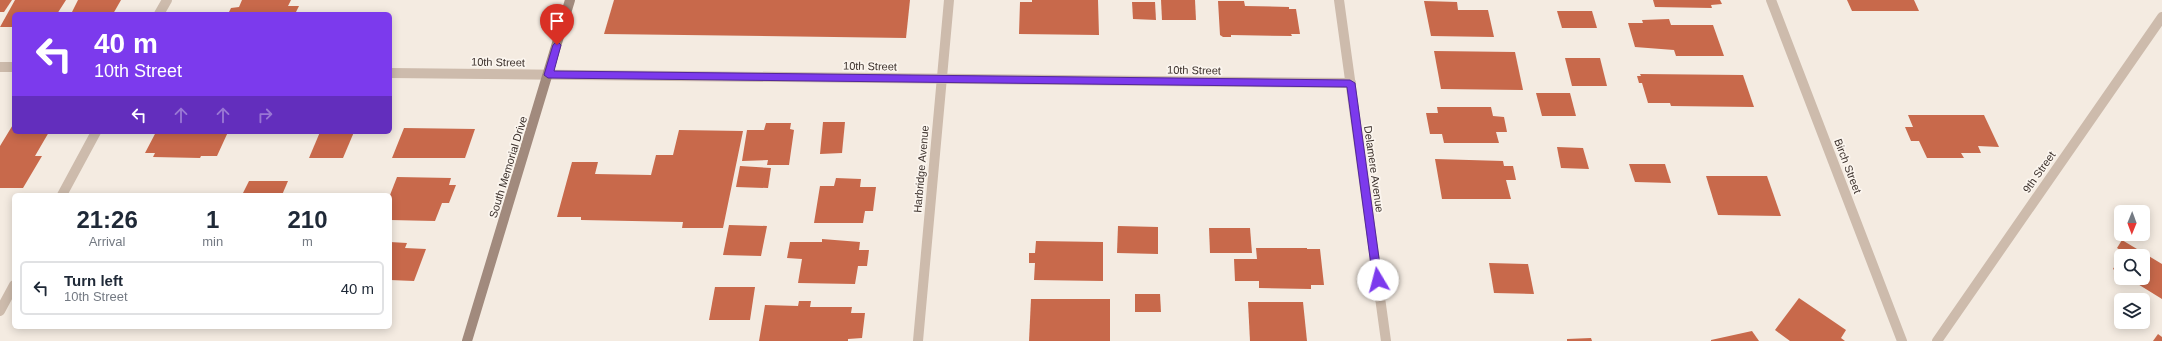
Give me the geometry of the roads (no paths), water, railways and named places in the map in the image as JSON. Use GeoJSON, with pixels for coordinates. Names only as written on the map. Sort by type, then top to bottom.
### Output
{"type":"FeatureCollection","features":[{"type":"Feature","properties":{"kind":"main road","name":"South Memorial Drive"},"geometry":{"type":"LineString","coordinates":[[467,341],[570,0]]}},
{"type":"Feature","properties":{"kind":"street"},"geometry":{"type":"LineString","coordinates":[[160,12],[167,0]]}},
{"type":"Feature","properties":{"kind":"street","name":"Harbridge Avenue"},"geometry":{"type":"LineString","coordinates":[[918,341],[949,0]]}},
{"type":"Feature","properties":{"kind":"street","name":"Delamere Avenue"},"geometry":{"type":"LineString","coordinates":[[1339,0],[1386,341]]}},
{"type":"Feature","properties":{"kind":"street","name":"Birch Street"},"geometry":{"type":"LineString","coordinates":[[1771,0],[1902,341]]}},
{"type":"Feature","properties":{"kind":"street","name":"9th Street"},"geometry":{"type":"LineString","coordinates":[[1936,341],[2162,17]]}},
{"type":"Feature","properties":{"kind":"street"},"geometry":{"type":"LineString","coordinates":[[0,67],[12,67]]}},
{"type":"Feature","properties":{"kind":"street","name":"10th Street"},"geometry":{"type":"LineString","coordinates":[[392,73],[1350,83]]}},
{"type":"Feature","properties":{"kind":"street"},"geometry":{"type":"LineString","coordinates":[[63,193],[95,134]]}},
{"type":"Feature","properties":{"kind":"street"},"geometry":{"type":"LineString","coordinates":[[0,311],[12,289]]}}]}
